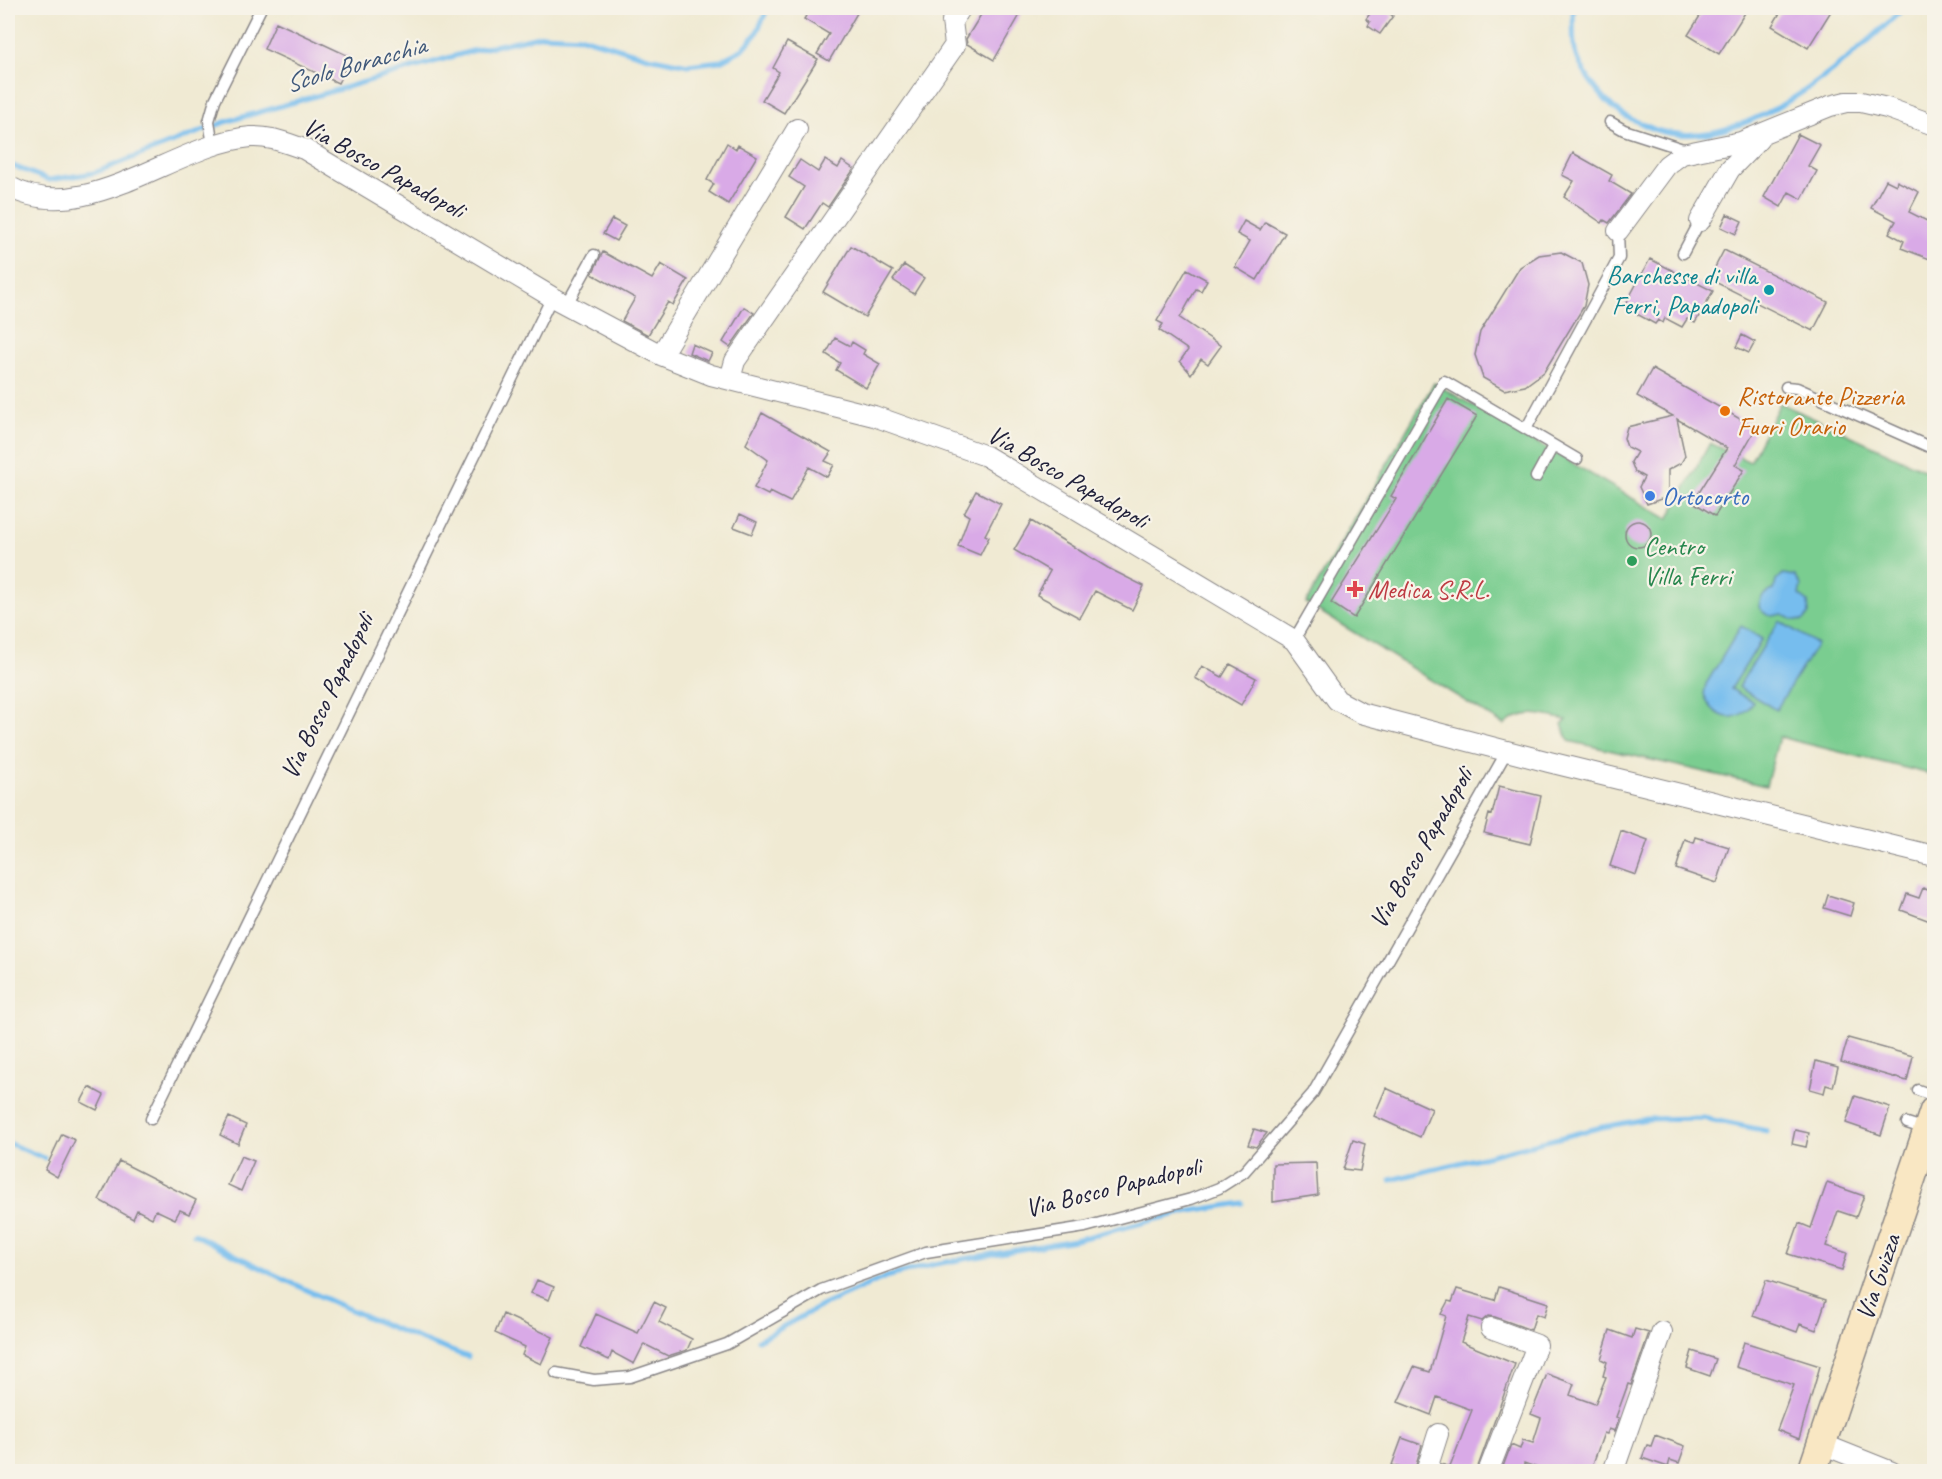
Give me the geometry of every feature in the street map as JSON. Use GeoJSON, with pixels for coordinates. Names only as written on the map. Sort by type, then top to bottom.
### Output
{"type":"FeatureCollection","features":[{"type":"Feature","properties":{"kind":"main road","name":"Via Guizza"},"geometry":{"type":"LineString","coordinates":[[1812,1472],[1823,1426],[1922,1113]]}},
{"type":"Feature","properties":{"kind":"street"},"geometry":{"type":"LineString","coordinates":[[730,379],[735,361],[955,45],[952,21],[961,8]]}},
{"type":"Feature","properties":{"kind":"street"},"geometry":{"type":"LineString","coordinates":[[1618,231],[1667,165],[1682,154],[1763,135],[1830,106],[1846,102],[1861,102],[1887,108],[1935,124]]}},
{"type":"Feature","properties":{"kind":"street"},"geometry":{"type":"LineString","coordinates":[[661,355],[797,129]]}},
{"type":"Feature","properties":{"kind":"street"},"geometry":{"type":"LineString","coordinates":[[1700,221],[1730,169],[1763,135]]}},
{"type":"Feature","properties":{"kind":"street","name":"Via Bosco Papadopoli"},"geometry":{"type":"LineString","coordinates":[[8,186],[21,194],[41,198],[92,194],[211,141],[250,137],[273,138],[304,149],[560,300],[661,355],[695,369],[874,416],[986,456],[1294,640],[1321,681],[1337,700],[1361,713],[1935,856]]}},
{"type":"Feature","properties":{"kind":"street"},"geometry":{"type":"LineString","coordinates":[[1488,1472],[1537,1345],[1491,1329]]}},
{"type":"Feature","properties":{"kind":"street"},"geometry":{"type":"LineString","coordinates":[[1613,1472],[1662,1332]]}},
{"type":"Feature","properties":{"kind":"street"},"geometry":{"type":"LineString","coordinates":[[1823,1426],[1892,1472]]}},
{"type":"Feature","properties":{"kind":"street"},"geometry":{"type":"LineString","coordinates":[[1426,1472],[1438,1434]]}},
{"type":"Feature","properties":{"kind":"lane"},"geometry":{"type":"LineString","coordinates":[[211,141],[209,121],[215,99],[261,8]]}},
{"type":"Feature","properties":{"kind":"lane"},"geometry":{"type":"LineString","coordinates":[[1610,122],[1624,130],[1692,152]]}},
{"type":"Feature","properties":{"kind":"lane"},"geometry":{"type":"LineString","coordinates":[[1683,253],[1700,221]]}},
{"type":"Feature","properties":{"kind":"lane"},"geometry":{"type":"LineString","coordinates":[[1526,429],[1619,258],[1618,231]]}},
{"type":"Feature","properties":{"kind":"lane"},"geometry":{"type":"LineString","coordinates":[[560,300],[594,255]]}},
{"type":"Feature","properties":{"kind":"lane","name":"Via Bosco Papadopoli"},"geometry":{"type":"LineString","coordinates":[[151,1119],[560,300]]}},
{"type":"Feature","properties":{"kind":"lane"},"geometry":{"type":"LineString","coordinates":[[1294,640],[1444,381],[1577,459]]}},
{"type":"Feature","properties":{"kind":"lane"},"geometry":{"type":"LineString","coordinates":[[1786,387],[1797,388],[1935,449]]}},
{"type":"Feature","properties":{"kind":"lane"},"geometry":{"type":"LineString","coordinates":[[1536,477],[1554,446]]}},
{"type":"Feature","properties":{"kind":"lane","name":"Via Bosco Papadopoli"},"geometry":{"type":"LineString","coordinates":[[556,1373],[594,1380],[630,1377],[727,1344],[821,1290],[926,1252],[1085,1227],[1191,1199],[1219,1188],[1244,1172],[1313,1093],[1507,751]]}},
{"type":"Feature","properties":{"kind":"lane"},"geometry":{"type":"LineString","coordinates":[[1922,1113],[1935,1096]]}},
{"type":"Feature","properties":{"kind":"green space","name":"Centro Villa Ferri"},"geometry":{"type":"Polygon","coordinates":[[[1434,383],[1668,519],[1710,443],[1750,462],[1780,403],[1934,474],[1934,775],[1779,737],[1766,786],[1569,741],[1562,724],[1567,720],[1534,714],[1520,716],[1504,725],[1306,603],[1434,383]]]}},
{"type":"Feature","properties":{"kind":"water"},"geometry":{"type":"Polygon","coordinates":[[[1783,574],[1795,576],[1801,585],[1799,595],[1808,602],[1809,614],[1803,621],[1793,620],[1783,614],[1769,615],[1759,607],[1760,600],[1765,594],[1774,590],[1776,581],[1783,574]]]}},
{"type":"Feature","properties":{"kind":"water"},"geometry":{"type":"Polygon","coordinates":[[[1779,621],[1817,644],[1776,710],[1738,687],[1779,621]]]}},
{"type":"Feature","properties":{"kind":"water"},"geometry":{"type":"Polygon","coordinates":[[[1741,626],[1762,639],[1731,689],[1753,702],[1740,715],[1726,717],[1713,710],[1704,694],[1706,684],[1741,626]]]}},
{"type":"Feature","properties":{"kind":"building"},"geometry":{"type":"Polygon","coordinates":[[[811,8],[860,8],[829,61],[817,54],[829,34],[804,19],[811,8]]]}},
{"type":"Feature","properties":{"kind":"building"},"geometry":{"type":"Polygon","coordinates":[[[985,8],[1024,8],[994,60],[967,44],[966,39],[985,8]]]}},
{"type":"Feature","properties":{"kind":"building"},"geometry":{"type":"Polygon","coordinates":[[[1374,8],[1381,8],[1393,16],[1380,34],[1368,26],[1370,22],[1366,19],[1374,8]]]}},
{"type":"Feature","properties":{"kind":"building"},"geometry":{"type":"Polygon","coordinates":[[[1705,8],[1748,8],[1719,54],[1688,35],[1705,8]]]}},
{"type":"Feature","properties":{"kind":"building"},"geometry":{"type":"Polygon","coordinates":[[[1783,8],[1833,8],[1808,48],[1772,26],[1783,8]]]}},
{"type":"Feature","properties":{"kind":"building"},"geometry":{"type":"Polygon","coordinates":[[[276,22],[351,57],[338,83],[264,49],[276,22]]]}},
{"type":"Feature","properties":{"kind":"building"},"geometry":{"type":"Polygon","coordinates":[[[787,42],[818,59],[784,113],[762,100],[779,72],[773,68],[787,42]]]}},
{"type":"Feature","properties":{"kind":"building"},"geometry":{"type":"Polygon","coordinates":[[[1798,134],[1820,145],[1808,166],[1817,171],[1802,199],[1789,192],[1781,207],[1764,197],[1798,134]]]}},
{"type":"Feature","properties":{"kind":"building"},"geometry":{"type":"Polygon","coordinates":[[[727,143],[736,149],[738,145],[757,156],[728,204],[709,192],[714,184],[707,180],[727,143]]]}},
{"type":"Feature","properties":{"kind":"building"},"geometry":{"type":"Polygon","coordinates":[[[1573,153],[1612,175],[1609,181],[1631,194],[1609,223],[1604,220],[1602,223],[1564,197],[1574,181],[1562,175],[1573,153]]]}},
{"type":"Feature","properties":{"kind":"building"},"geometry":{"type":"Polygon","coordinates":[[[800,160],[818,172],[825,160],[838,168],[842,161],[854,169],[828,207],[822,203],[805,229],[786,217],[804,187],[789,177],[800,160]]]}},
{"type":"Feature","properties":{"kind":"building"},"geometry":{"type":"Polygon","coordinates":[[[1886,180],[1896,185],[1897,181],[1919,192],[1909,212],[1935,225],[1935,261],[1901,248],[1904,241],[1889,233],[1896,221],[1871,208],[1886,180]]]}},
{"type":"Feature","properties":{"kind":"building"},"geometry":{"type":"Polygon","coordinates":[[[1727,214],[1742,221],[1736,234],[1721,227],[1727,214]]]}},
{"type":"Feature","properties":{"kind":"building"},"geometry":{"type":"Polygon","coordinates":[[[612,219],[625,226],[616,241],[603,234],[612,219]]]}},
{"type":"Feature","properties":{"kind":"building"},"geometry":{"type":"Polygon","coordinates":[[[1244,221],[1260,230],[1265,222],[1285,233],[1257,280],[1235,267],[1250,241],[1237,234],[1244,221]]]}},
{"type":"Feature","properties":{"kind":"building"},"geometry":{"type":"Polygon","coordinates":[[[851,246],[893,271],[865,317],[823,292],[851,246]]]}},
{"type":"Feature","properties":{"kind":"building","name":"Barchesse di villa Ferri, Papadopoli"},"geometry":{"type":"Polygon","coordinates":[[[1724,250],[1828,302],[1813,331],[1709,279],[1724,250]]]}},
{"type":"Feature","properties":{"kind":"building"},"geometry":{"type":"Polygon","coordinates":[[[603,252],[652,279],[661,264],[688,280],[673,305],[668,302],[648,335],[622,321],[635,298],[592,274],[603,252]]]}},
{"type":"Feature","properties":{"kind":"building"},"geometry":{"type":"Polygon","coordinates":[[[1561,252],[1582,263],[1588,285],[1584,306],[1544,372],[1525,386],[1504,390],[1483,378],[1475,355],[1480,332],[1520,267],[1539,255],[1561,252]]]}},
{"type":"Feature","properties":{"kind":"building"},"geometry":{"type":"Polygon","coordinates":[[[1650,259],[1713,291],[1695,323],[1687,319],[1682,327],[1665,318],[1663,323],[1658,320],[1655,324],[1624,307],[1650,259]]]}},
{"type":"Feature","properties":{"kind":"building"},"geometry":{"type":"Polygon","coordinates":[[[904,265],[924,278],[914,294],[893,280],[904,265]]]}},
{"type":"Feature","properties":{"kind":"building"},"geometry":{"type":"Polygon","coordinates":[[[1187,269],[1207,280],[1201,291],[1196,289],[1180,318],[1221,346],[1208,364],[1201,359],[1191,374],[1180,361],[1188,350],[1159,330],[1163,324],[1157,321],[1187,269]]]}},
{"type":"Feature","properties":{"kind":"building"},"geometry":{"type":"Polygon","coordinates":[[[744,307],[754,313],[730,347],[723,342],[744,307]]]}},
{"type":"Feature","properties":{"kind":"building"},"geometry":{"type":"Polygon","coordinates":[[[1742,335],[1755,342],[1749,353],[1736,347],[1742,335]]]}},
{"type":"Feature","properties":{"kind":"building"},"geometry":{"type":"Polygon","coordinates":[[[835,338],[850,346],[852,342],[865,350],[863,354],[880,364],[866,388],[836,370],[840,363],[826,354],[835,338]]]}},
{"type":"Feature","properties":{"kind":"building"},"geometry":{"type":"Polygon","coordinates":[[[692,344],[712,353],[708,361],[689,353],[692,344]]]}},
{"type":"Feature","properties":{"kind":"building"},"geometry":{"type":"Polygon","coordinates":[[[1652,369],[1756,428],[1735,465],[1744,470],[1715,516],[1693,502],[1727,448],[1677,419],[1685,456],[1681,463],[1668,470],[1668,491],[1664,498],[1647,504],[1639,487],[1644,477],[1635,472],[1631,462],[1637,452],[1627,447],[1624,438],[1627,427],[1673,416],[1637,396],[1652,369]]]}},
{"type":"Feature","properties":{"kind":"building"},"geometry":{"type":"Polygon","coordinates":[[[1448,399],[1477,416],[1354,618],[1331,603],[1396,499],[1391,496],[1448,399]]]}},
{"type":"Feature","properties":{"kind":"building"},"geometry":{"type":"Polygon","coordinates":[[[762,413],[831,452],[825,461],[834,465],[827,477],[809,467],[790,502],[770,492],[768,495],[754,488],[768,460],[746,444],[762,413]]]}},
{"type":"Feature","properties":{"kind":"building"},"geometry":{"type":"Polygon","coordinates":[[[976,491],[1001,504],[985,535],[989,537],[980,555],[958,546],[969,516],[964,513],[976,491]]]}},
{"type":"Feature","properties":{"kind":"building"},"geometry":{"type":"Polygon","coordinates":[[[740,514],[757,522],[752,534],[734,527],[740,514]]]}},
{"type":"Feature","properties":{"kind":"building"},"geometry":{"type":"Polygon","coordinates":[[[1031,521],[1108,568],[1144,586],[1132,610],[1095,591],[1080,618],[1037,595],[1050,571],[1014,550],[1031,521]]]}},
{"type":"Feature","properties":{"kind":"building"},"geometry":{"type":"Polygon","coordinates":[[[1638,521],[1647,525],[1651,534],[1647,543],[1638,547],[1629,543],[1625,534],[1629,525],[1638,521]]]}},
{"type":"Feature","properties":{"kind":"building"},"geometry":{"type":"Polygon","coordinates":[[[1230,664],[1256,678],[1241,705],[1195,678],[1202,666],[1222,677],[1230,664]]]}},
{"type":"Feature","properties":{"kind":"building"},"geometry":{"type":"Polygon","coordinates":[[[1499,786],[1541,796],[1530,844],[1484,833],[1489,814],[1492,815],[1499,786]]]}},
{"type":"Feature","properties":{"kind":"building"},"geometry":{"type":"Polygon","coordinates":[[[1621,831],[1648,841],[1636,875],[1610,866],[1621,831]]]}},
{"type":"Feature","properties":{"kind":"building"},"geometry":{"type":"Polygon","coordinates":[[[1696,837],[1729,847],[1717,883],[1676,869],[1685,840],[1694,843],[1696,837]]]}},
{"type":"Feature","properties":{"kind":"building"},"geometry":{"type":"Polygon","coordinates":[[[1923,888],[1935,893],[1935,923],[1901,910],[1907,894],[1919,898],[1923,888]]]}},
{"type":"Feature","properties":{"kind":"building"},"geometry":{"type":"Polygon","coordinates":[[[1828,895],[1854,903],[1850,916],[1824,908],[1828,895]]]}},
{"type":"Feature","properties":{"kind":"building"},"geometry":{"type":"Polygon","coordinates":[[[1848,1038],[1913,1056],[1907,1081],[1841,1062],[1848,1038]]]}},
{"type":"Feature","properties":{"kind":"building"},"geometry":{"type":"Polygon","coordinates":[[[1816,1061],[1838,1067],[1833,1087],[1826,1085],[1824,1093],[1810,1089],[1816,1061]]]}},
{"type":"Feature","properties":{"kind":"building"},"geometry":{"type":"Polygon","coordinates":[[[89,1087],[104,1095],[97,1110],[81,1102],[89,1087]]]}},
{"type":"Feature","properties":{"kind":"building"},"geometry":{"type":"Polygon","coordinates":[[[1386,1088],[1432,1109],[1420,1137],[1374,1116],[1386,1088]]]}},
{"type":"Feature","properties":{"kind":"building"},"geometry":{"type":"Polygon","coordinates":[[[1855,1096],[1890,1107],[1881,1135],[1846,1123],[1855,1096]]]}},
{"type":"Feature","properties":{"kind":"building"},"geometry":{"type":"Polygon","coordinates":[[[229,1117],[246,1125],[238,1144],[220,1135],[229,1117]]]}},
{"type":"Feature","properties":{"kind":"building"},"geometry":{"type":"Polygon","coordinates":[[[1254,1129],[1267,1133],[1256,1147],[1248,1145],[1254,1129]]]}},
{"type":"Feature","properties":{"kind":"building"},"geometry":{"type":"Polygon","coordinates":[[[1795,1130],[1809,1133],[1806,1147],[1792,1144],[1795,1130]]]}},
{"type":"Feature","properties":{"kind":"building"},"geometry":{"type":"Polygon","coordinates":[[[62,1134],[75,1140],[57,1177],[45,1170],[62,1134]]]}},
{"type":"Feature","properties":{"kind":"building"},"geometry":{"type":"Polygon","coordinates":[[[1353,1140],[1365,1144],[1360,1171],[1343,1169],[1353,1140]]]}},
{"type":"Feature","properties":{"kind":"building"},"geometry":{"type":"Polygon","coordinates":[[[241,1156],[254,1161],[241,1191],[228,1185],[241,1156]]]}},
{"type":"Feature","properties":{"kind":"building"},"geometry":{"type":"Polygon","coordinates":[[[119,1161],[196,1200],[189,1214],[180,1210],[175,1219],[156,1210],[152,1218],[137,1210],[133,1219],[99,1200],[119,1161]]]}},
{"type":"Feature","properties":{"kind":"building"},"geometry":{"type":"Polygon","coordinates":[[[1316,1163],[1318,1195],[1273,1202],[1273,1164],[1316,1163]]]}},
{"type":"Feature","properties":{"kind":"building"},"geometry":{"type":"Polygon","coordinates":[[[1827,1183],[1864,1196],[1856,1217],[1838,1211],[1826,1246],[1847,1253],[1842,1270],[1788,1254],[1799,1223],[1811,1228],[1827,1183]]]}},
{"type":"Feature","properties":{"kind":"building"},"geometry":{"type":"Polygon","coordinates":[[[537,1280],[554,1287],[549,1300],[531,1293],[537,1280]]]}},
{"type":"Feature","properties":{"kind":"building"},"geometry":{"type":"Polygon","coordinates":[[[1766,1280],[1826,1300],[1816,1330],[1800,1324],[1797,1332],[1753,1316],[1766,1280]]]}},
{"type":"Feature","properties":{"kind":"building"},"geometry":{"type":"Polygon","coordinates":[[[1499,1287],[1548,1303],[1544,1317],[1536,1314],[1531,1330],[1495,1317],[1488,1316],[1482,1321],[1469,1317],[1461,1342],[1515,1364],[1476,1472],[1439,1472],[1441,1464],[1450,1467],[1472,1410],[1437,1397],[1431,1415],[1398,1402],[1414,1367],[1430,1372],[1446,1316],[1441,1314],[1448,1301],[1452,1302],[1457,1289],[1495,1300],[1499,1287]]]}},
{"type":"Feature","properties":{"kind":"building"},"geometry":{"type":"Polygon","coordinates":[[[654,1302],[666,1308],[659,1322],[692,1339],[687,1350],[668,1356],[644,1344],[634,1364],[612,1352],[609,1360],[581,1347],[596,1314],[638,1333],[654,1302]]]}},
{"type":"Feature","properties":{"kind":"building"},"geometry":{"type":"Polygon","coordinates":[[[503,1314],[553,1337],[541,1364],[522,1355],[525,1347],[495,1333],[503,1314]]]}},
{"type":"Feature","properties":{"kind":"building"},"geometry":{"type":"Polygon","coordinates":[[[1635,1329],[1649,1333],[1631,1385],[1628,1384],[1616,1417],[1619,1418],[1615,1431],[1609,1429],[1607,1434],[1604,1433],[1590,1472],[1549,1472],[1524,1463],[1523,1472],[1501,1472],[1511,1445],[1520,1449],[1523,1440],[1533,1443],[1541,1418],[1531,1414],[1547,1374],[1574,1384],[1570,1395],[1595,1404],[1606,1377],[1603,1376],[1607,1362],[1601,1359],[1610,1330],[1632,1338],[1635,1329]]]}},
{"type":"Feature","properties":{"kind":"building"},"geometry":{"type":"Polygon","coordinates":[[[1744,1342],[1820,1366],[1799,1439],[1777,1430],[1794,1385],[1736,1367],[1744,1342]]]}},
{"type":"Feature","properties":{"kind":"building"},"geometry":{"type":"Polygon","coordinates":[[[1692,1351],[1716,1359],[1710,1376],[1687,1368],[1692,1351]]]}},
{"type":"Feature","properties":{"kind":"building"},"geometry":{"type":"Polygon","coordinates":[[[1655,1435],[1685,1446],[1679,1463],[1670,1460],[1668,1467],[1642,1458],[1647,1445],[1651,1446],[1655,1435]]]}},
{"type":"Feature","properties":{"kind":"building"},"geometry":{"type":"Polygon","coordinates":[[[1402,1438],[1422,1445],[1414,1472],[1392,1465],[1402,1438]]]}},
{"type":"Feature","properties":{"kind":"waterway","name":"Scolo Boracchia"},"geometry":{"type":"LineString","coordinates":[[8,164],[49,180],[94,173],[225,122],[472,51],[543,35],[582,37],[648,57],[688,65],[720,61],[743,49],[756,34],[768,8]]}},
{"type":"Feature","properties":{"kind":"waterway","name":"Scolo Boracchia"},"geometry":{"type":"LineString","coordinates":[[1576,8],[1573,13],[1574,41],[1578,60],[1605,99],[1622,114],[1653,129],[1690,134],[1724,130],[1758,117],[1791,99],[1823,78],[1853,54],[1904,8]]}},
{"type":"Feature","properties":{"kind":"waterway"},"geometry":{"type":"LineString","coordinates":[[1391,1180],[1602,1127],[1647,1119],[1703,1118],[1767,1131]]}},
{"type":"Feature","properties":{"kind":"waterway"},"geometry":{"type":"LineString","coordinates":[[8,1143],[44,1158]]}},
{"type":"Feature","properties":{"kind":"waterway"},"geometry":{"type":"LineString","coordinates":[[758,1340],[823,1305],[886,1277],[935,1264],[1075,1240],[1185,1212],[1242,1203]]}},
{"type":"Feature","properties":{"kind":"waterway"},"geometry":{"type":"LineString","coordinates":[[194,1234],[329,1300],[468,1357]]}},
{"type":"Feature","properties":{"kind":"place","name":"Barchesse di villa Ferri, Papadopoli"},"geometry":{"type":"Point","coordinates":[1769,290]}},
{"type":"Feature","properties":{"kind":"place","name":"Ristorante Pizzeria Fuori Orario"},"geometry":{"type":"Point","coordinates":[1725,411]}},
{"type":"Feature","properties":{"kind":"place","name":"Ortocorto"},"geometry":{"type":"Point","coordinates":[1650,496]}},
{"type":"Feature","properties":{"kind":"place","name":"Centro Villa Ferri"},"geometry":{"type":"Point","coordinates":[1632,561]}},
{"type":"Feature","properties":{"kind":"place","name":"Medica S.R.L."},"geometry":{"type":"Point","coordinates":[1355,589]}}]}
